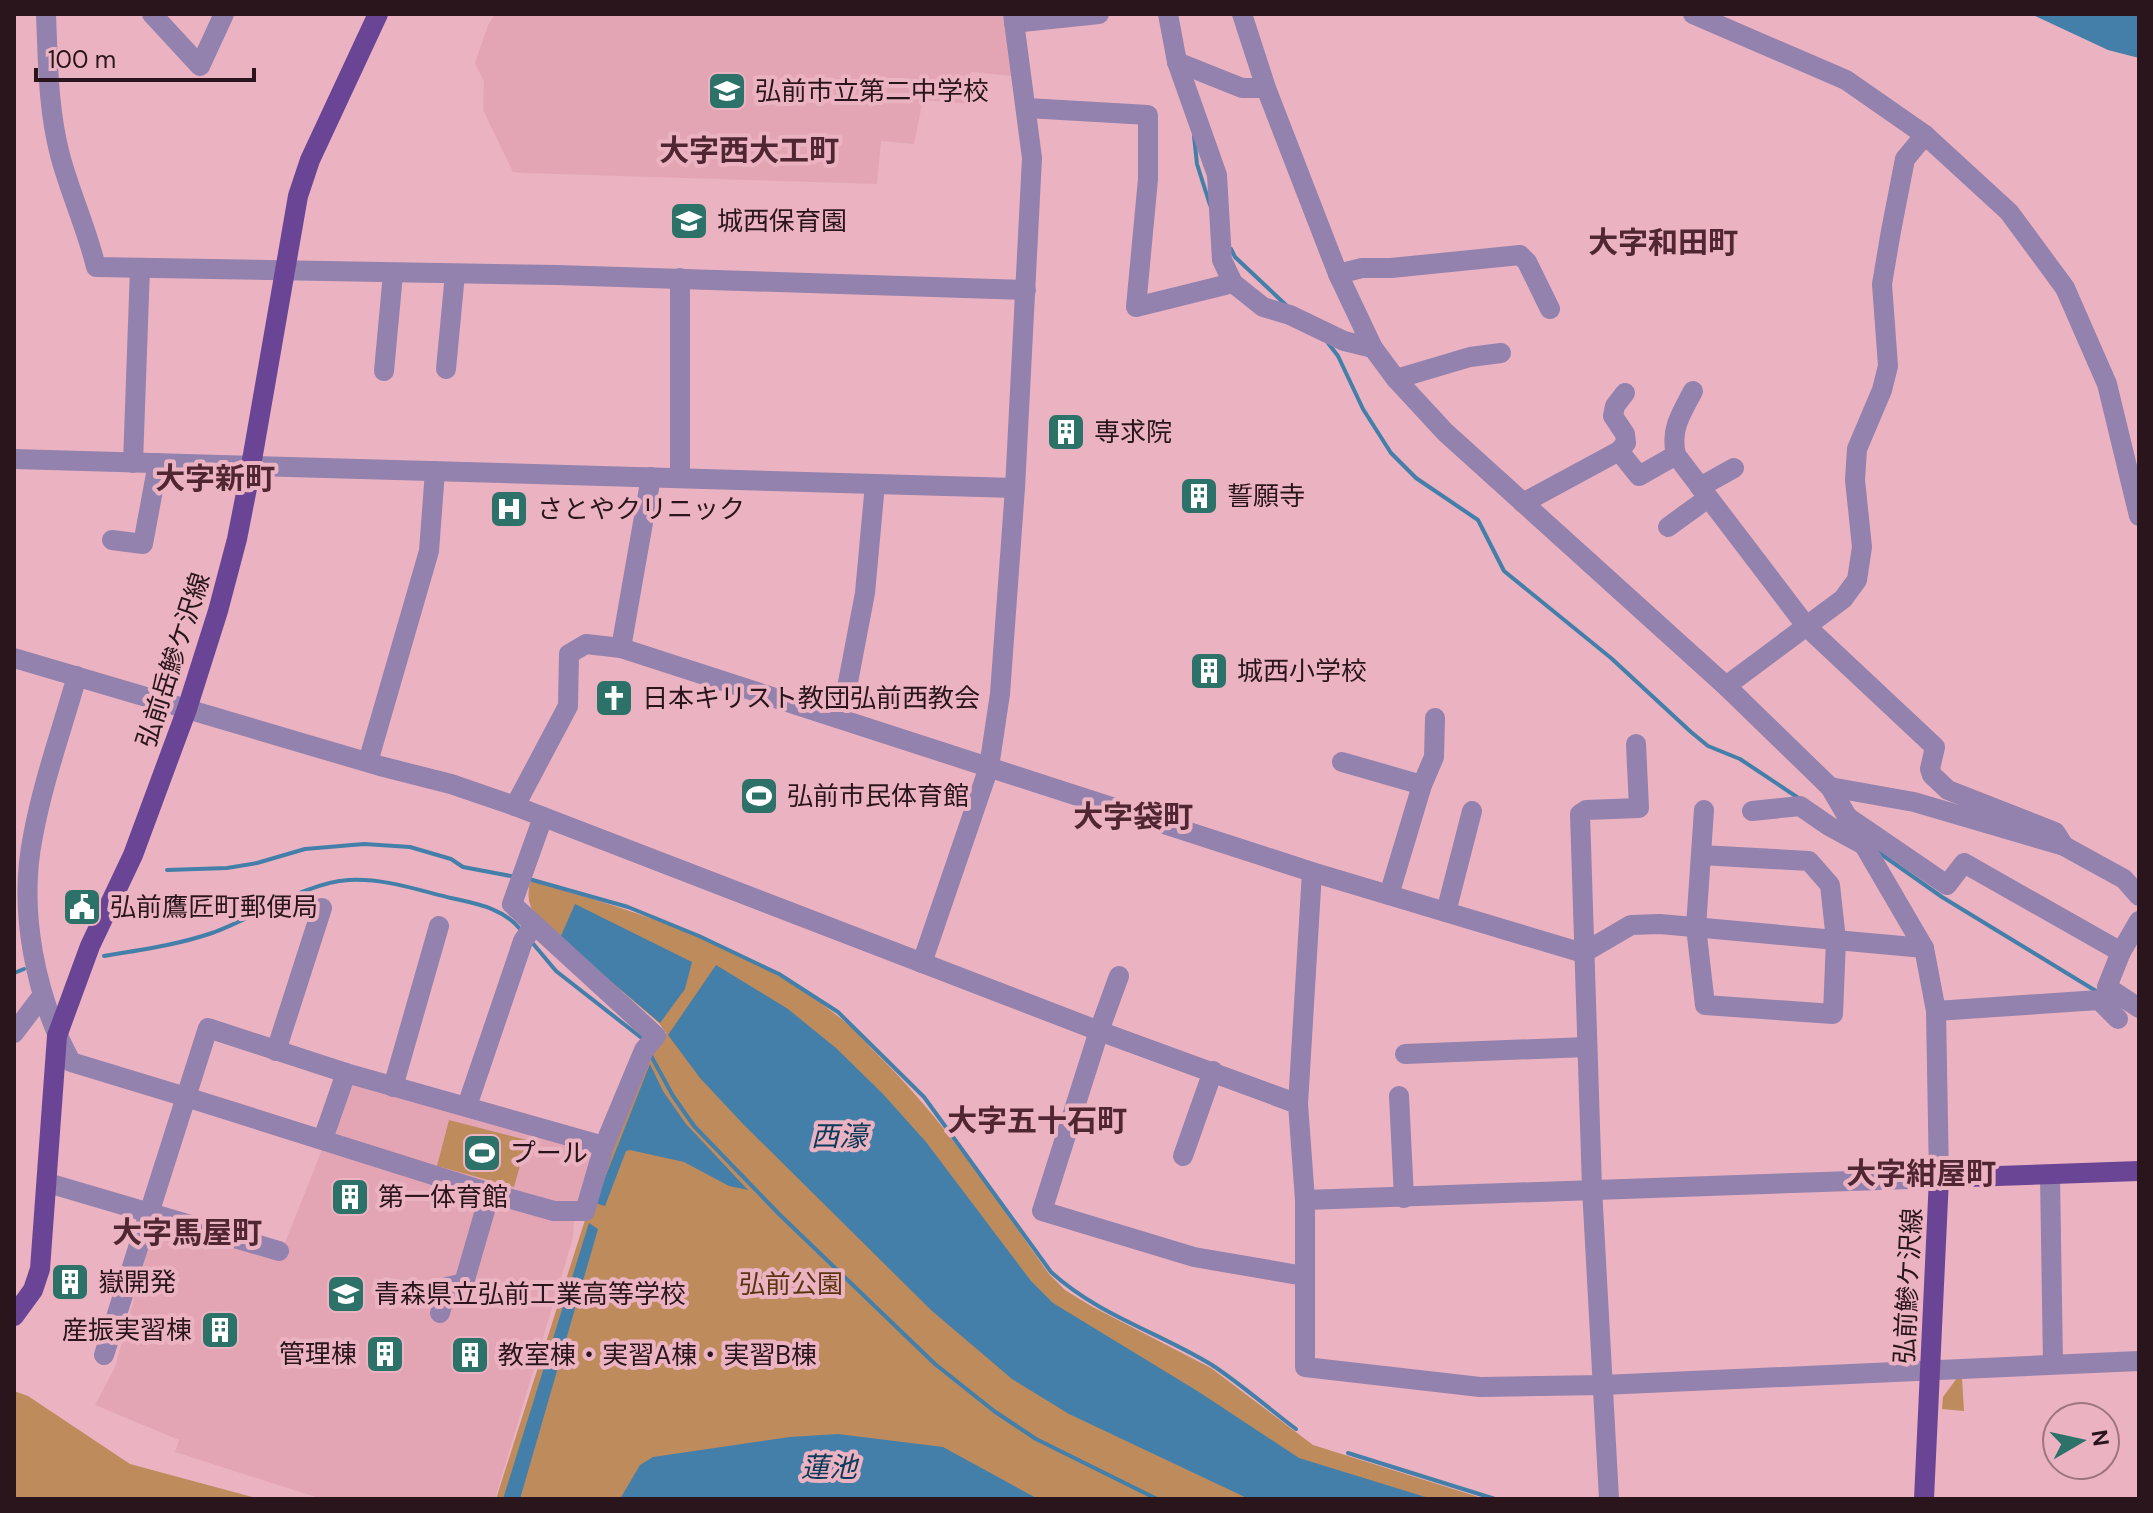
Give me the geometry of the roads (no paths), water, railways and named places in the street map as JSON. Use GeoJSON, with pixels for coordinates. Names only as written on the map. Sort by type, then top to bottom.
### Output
{"type":"FeatureCollection","features":[{"type":"Feature","properties":{"kind":"main road","name":"弘前岳鰺ケ沢線"},"geometry":{"type":"LineString","coordinates":[[14,1316],[33,1290],[40,1269],[57,1036],[90,946],[133,855],[187,709],[233,553],[298,196],[310,160],[378,14]]}},
{"type":"Feature","properties":{"kind":"main road","name":"弘前鰺ケ沢線"},"geometry":{"type":"LineString","coordinates":[[1924,1499],[1939,1178],[2139,1171]]}},
{"type":"Feature","properties":{"kind":"street"},"geometry":{"type":"LineString","coordinates":[[46,14],[50,108],[60,156],[89,237],[96,267],[680,278],[1026,290]]}},
{"type":"Feature","properties":{"kind":"street"},"geometry":{"type":"LineString","coordinates":[[152,14],[200,66],[224,14]]}},
{"type":"Feature","properties":{"kind":"street"},"geometry":{"type":"LineString","coordinates":[[922,963],[989,767],[1000,694],[1015,488],[1032,158],[1014,19],[1099,14]]}},
{"type":"Feature","properties":{"kind":"street"},"geometry":{"type":"LineString","coordinates":[[1168,14],[1177,62],[1217,175],[1222,260],[1233,283],[1263,307],[1290,315],[1344,341],[1373,348]]}},
{"type":"Feature","properties":{"kind":"street"},"geometry":{"type":"LineString","coordinates":[[1242,14],[1266,88],[1338,274],[1373,348],[1396,379],[1445,432],[1726,686],[1830,787],[1924,948],[1936,1011],[1939,1178],[1305,1200]]}},
{"type":"Feature","properties":{"kind":"street"},"geometry":{"type":"LineString","coordinates":[[1693,14],[1846,80],[1925,135],[2009,212],[2065,288],[2107,384],[2139,516]]}},
{"type":"Feature","properties":{"kind":"street"},"geometry":{"type":"LineString","coordinates":[[1177,62],[1242,88],[1266,88]]}},
{"type":"Feature","properties":{"kind":"street"},"geometry":{"type":"LineString","coordinates":[[1027,108],[1148,115],[1148,179],[1136,307],[1233,283]]}},
{"type":"Feature","properties":{"kind":"street"},"geometry":{"type":"LineString","coordinates":[[1726,686],[1843,599],[1857,580],[1862,547],[1855,480],[1857,449],[1882,390],[1888,366],[1882,284],[1905,159],[1925,135]]}},
{"type":"Feature","properties":{"kind":"street"},"geometry":{"type":"LineString","coordinates":[[1338,274],[1362,268],[1520,255],[1527,262],[1550,309]]}},
{"type":"Feature","properties":{"kind":"street"},"geometry":{"type":"LineString","coordinates":[[133,463],[140,268]]}},
{"type":"Feature","properties":{"kind":"street"},"geometry":{"type":"LineString","coordinates":[[384,371],[393,274]]}},
{"type":"Feature","properties":{"kind":"street"},"geometry":{"type":"LineString","coordinates":[[446,369],[455,274]]}},
{"type":"Feature","properties":{"kind":"street"},"geometry":{"type":"LineString","coordinates":[[680,278],[680,478]]}},
{"type":"Feature","properties":{"kind":"street"},"geometry":{"type":"LineString","coordinates":[[1396,379],[1470,357],[1501,353]]}},
{"type":"Feature","properties":{"kind":"street"},"geometry":{"type":"LineString","coordinates":[[1693,391],[1676,421],[1672,439],[1676,455],[1807,627],[1935,747],[1930,769],[1939,783],[1948,790],[2055,832],[2064,846]]}},
{"type":"Feature","properties":{"kind":"street"},"geometry":{"type":"LineString","coordinates":[[1523,503],[1619,451],[1626,443],[1625,434],[1613,416],[1615,406],[1625,393]]}},
{"type":"Feature","properties":{"kind":"street"},"geometry":{"type":"LineString","coordinates":[[1619,451],[1639,476],[1676,455]]}},
{"type":"Feature","properties":{"kind":"street"},"geometry":{"type":"LineString","coordinates":[[14,459],[1015,488]]}},
{"type":"Feature","properties":{"kind":"street"},"geometry":{"type":"LineString","coordinates":[[112,540],[143,544],[158,463]]}},
{"type":"Feature","properties":{"kind":"street"},"geometry":{"type":"LineString","coordinates":[[1668,527],[1734,468]]}},
{"type":"Feature","properties":{"kind":"street"},"geometry":{"type":"LineString","coordinates":[[368,762],[429,551],[435,471]]}},
{"type":"Feature","properties":{"kind":"street"},"geometry":{"type":"LineString","coordinates":[[621,648],[651,477]]}},
{"type":"Feature","properties":{"kind":"street"},"geometry":{"type":"LineString","coordinates":[[841,719],[865,593],[875,484]]}},
{"type":"Feature","properties":{"kind":"street"},"geometry":{"type":"LineString","coordinates":[[515,806],[568,706],[569,654],[586,644],[621,648],[1312,872],[1583,953],[1631,925],[1696,927],[1924,948]]}},
{"type":"Feature","properties":{"kind":"street"},"geometry":{"type":"LineString","coordinates":[[14,658],[451,784],[515,806],[1099,1031],[1298,1104]]}},
{"type":"Feature","properties":{"kind":"street"},"geometry":{"type":"LineString","coordinates":[[77,676],[32,837],[21,912],[42,996],[71,1062],[490,1193],[554,1211],[585,1211],[604,1146],[644,1050],[656,1036],[512,904],[543,817]]}},
{"type":"Feature","properties":{"kind":"street"},"geometry":{"type":"LineString","coordinates":[[1389,895],[1422,785],[1434,757],[1435,718]]}},
{"type":"Feature","properties":{"kind":"street"},"geometry":{"type":"LineString","coordinates":[[1609,1499],[1592,1188],[1580,814],[1586,810],[1639,808],[1636,744]]}},
{"type":"Feature","properties":{"kind":"street"},"geometry":{"type":"LineString","coordinates":[[1342,762],[1422,785]]}},
{"type":"Feature","properties":{"kind":"street"},"geometry":{"type":"LineString","coordinates":[[1830,787],[1914,802],[2064,846],[2124,879],[2139,896]]}},
{"type":"Feature","properties":{"kind":"street"},"geometry":{"type":"LineString","coordinates":[[1752,811],[1800,806],[1862,844]]}},
{"type":"Feature","properties":{"kind":"street"},"geometry":{"type":"LineString","coordinates":[[1701,855],[1809,861],[1830,885],[1836,940],[1833,1014],[1705,1005],[1696,927],[1704,810]]}},
{"type":"Feature","properties":{"kind":"street"},"geometry":{"type":"LineString","coordinates":[[1446,912],[1472,811]]}},
{"type":"Feature","properties":{"kind":"street"},"geometry":{"type":"LineString","coordinates":[[1846,816],[1947,885],[1964,863],[2121,952]]}},
{"type":"Feature","properties":{"kind":"street"},"geometry":{"type":"LineString","coordinates":[[1312,872],[1298,1104],[1305,1200],[1305,1367],[1480,1387],[1603,1385],[2139,1361]]}},
{"type":"Feature","properties":{"kind":"street"},"geometry":{"type":"LineString","coordinates":[[276,1051],[322,908]]}},
{"type":"Feature","properties":{"kind":"street"},"geometry":{"type":"LineString","coordinates":[[2139,921],[2121,952],[2107,987],[2139,1008]]}},
{"type":"Feature","properties":{"kind":"street"},"geometry":{"type":"LineString","coordinates":[[467,1106],[523,941],[534,925]]}},
{"type":"Feature","properties":{"kind":"street"},"geometry":{"type":"LineString","coordinates":[[393,1087],[439,926]]}},
{"type":"Feature","properties":{"kind":"street"},"geometry":{"type":"LineString","coordinates":[[1119,976],[1042,1211],[1194,1257],[1304,1276]]}},
{"type":"Feature","properties":{"kind":"street"},"geometry":{"type":"LineString","coordinates":[[14,1033],[42,996]]}},
{"type":"Feature","properties":{"kind":"street"},"geometry":{"type":"LineString","coordinates":[[1936,1011],[2099,1000],[2118,1019]]}},
{"type":"Feature","properties":{"kind":"street"},"geometry":{"type":"LineString","coordinates":[[104,1355],[208,1028],[346,1073],[604,1146]]}},
{"type":"Feature","properties":{"kind":"street"},"geometry":{"type":"LineString","coordinates":[[1405,1054],[1587,1047]]}},
{"type":"Feature","properties":{"kind":"street"},"geometry":{"type":"LineString","coordinates":[[1183,1156],[1213,1071]]}},
{"type":"Feature","properties":{"kind":"street"},"geometry":{"type":"LineString","coordinates":[[323,1139],[346,1073]]}},
{"type":"Feature","properties":{"kind":"street"},"geometry":{"type":"LineString","coordinates":[[1399,1096],[1404,1198]]}},
{"type":"Feature","properties":{"kind":"street"},"geometry":{"type":"LineString","coordinates":[[2050,1175],[2053,1364]]}},
{"type":"Feature","properties":{"kind":"street"},"geometry":{"type":"LineString","coordinates":[[48,1183],[279,1251]]}},
{"type":"Feature","properties":{"kind":"street"},"geometry":{"type":"LineString","coordinates":[[440,1313],[447,1287],[464,1283],[490,1193]]}},
{"type":"Feature","properties":{"kind":"water"},"geometry":{"type":"Polygon","coordinates":[[[2031,14],[2139,14],[2139,58],[2108,50],[2031,14]]]}},
{"type":"Feature","properties":{"kind":"water"},"geometry":{"type":"Polygon","coordinates":[[[575,904],[692,962],[685,989],[660,1023],[560,938],[575,904]]]}},
{"type":"Feature","properties":{"kind":"water","name":"西濠"},"geometry":{"type":"Polygon","coordinates":[[[716,965],[788,1009],[836,1048],[883,1094],[926,1142],[1031,1281],[1053,1303],[1199,1392],[1299,1458],[1432,1499],[1249,1499],[1069,1414],[1012,1379],[931,1310],[744,1125],[700,1078],[668,1035],[716,965]]]}},
{"type":"Feature","properties":{"kind":"water"},"geometry":{"type":"Polygon","coordinates":[[[650,1064],[663,1091],[686,1124],[748,1190],[729,1186],[684,1162],[630,1150],[626,1151],[605,1206],[595,1203],[650,1064]]]}},
{"type":"Feature","properties":{"kind":"water"},"geometry":{"type":"Polygon","coordinates":[[[589,1223],[598,1229],[520,1499],[503,1499],[589,1223]]]}},
{"type":"Feature","properties":{"kind":"water","name":"蓮池"},"geometry":{"type":"Polygon","coordinates":[[[838,1434],[943,1447],[1038,1499],[620,1499],[640,1465],[653,1457],[790,1437],[838,1434]]]}},
{"type":"Feature","properties":{"kind":"waterway"},"geometry":{"type":"LineString","coordinates":[[1194,136],[1197,164],[1210,205]]}},
{"type":"Feature","properties":{"kind":"waterway"},"geometry":{"type":"LineString","coordinates":[[1231,249],[1235,257],[1286,305]]}},
{"type":"Feature","properties":{"kind":"waterway"},"geometry":{"type":"LineString","coordinates":[[1328,343],[1338,356],[1363,409],[1391,453],[1416,478],[1478,520],[1504,571],[1611,658],[1708,746],[1740,759],[1797,797]]}},
{"type":"Feature","properties":{"kind":"waterway"},"geometry":{"type":"LineString","coordinates":[[167,870],[227,868],[305,849],[364,844],[410,847],[451,859],[463,867],[516,877]]}},
{"type":"Feature","properties":{"kind":"waterway"},"geometry":{"type":"LineString","coordinates":[[1878,852],[1942,897],[2096,991]]}},
{"type":"Feature","properties":{"kind":"waterway"},"geometry":{"type":"LineString","coordinates":[[529,879],[628,907],[699,936],[779,974],[838,1012],[924,1097],[1051,1272],[1108,1312],[1212,1365],[1296,1429]]}},
{"type":"Feature","properties":{"kind":"waterway"},"geometry":{"type":"LineString","coordinates":[[104,956],[199,937],[315,887],[349,880],[388,883],[480,905],[498,912],[521,930]]}},
{"type":"Feature","properties":{"kind":"waterway"},"geometry":{"type":"LineString","coordinates":[[530,940],[556,971],[643,1039]]}},
{"type":"Feature","properties":{"kind":"waterway"},"geometry":{"type":"LineString","coordinates":[[14,973],[24,969]]}},
{"type":"Feature","properties":{"kind":"waterway"},"geometry":{"type":"LineString","coordinates":[[650,1054],[694,1126],[779,1214],[935,1364],[994,1411],[1036,1439],[1157,1499]]}},
{"type":"Feature","properties":{"kind":"waterway"},"geometry":{"type":"LineString","coordinates":[[1348,1453],[1495,1499]]}},
{"type":"Feature","properties":{"kind":"place","name":"弘前市立第二中学校"},"geometry":{"type":"Point","coordinates":[727,91]}},
{"type":"Feature","properties":{"kind":"place","name":"城西保育園"},"geometry":{"type":"Point","coordinates":[689,221]}},
{"type":"Feature","properties":{"kind":"place","name":"専求院"},"geometry":{"type":"Point","coordinates":[1066,432]}},
{"type":"Feature","properties":{"kind":"place","name":"誓願寺"},"geometry":{"type":"Point","coordinates":[1199,496]}},
{"type":"Feature","properties":{"kind":"place","name":"さとやクリニック"},"geometry":{"type":"Point","coordinates":[509,509]}},
{"type":"Feature","properties":{"kind":"place","name":"城西小学校"},"geometry":{"type":"Point","coordinates":[1209,671]}},
{"type":"Feature","properties":{"kind":"place","name":"日本キリスト教団弘前西教会"},"geometry":{"type":"Point","coordinates":[614,698]}},
{"type":"Feature","properties":{"kind":"place","name":"弘前市民体育館"},"geometry":{"type":"Point","coordinates":[759,796]}},
{"type":"Feature","properties":{"kind":"place","name":"弘前鷹匠町郵便局"},"geometry":{"type":"Point","coordinates":[82,907]}},
{"type":"Feature","properties":{"kind":"place","name":"プール"},"geometry":{"type":"Point","coordinates":[482,1153]}},
{"type":"Feature","properties":{"kind":"place","name":"第一体育館"},"geometry":{"type":"Point","coordinates":[350,1197]}},
{"type":"Feature","properties":{"kind":"place","name":"嶽開発"},"geometry":{"type":"Point","coordinates":[70,1282]}},
{"type":"Feature","properties":{"kind":"place","name":"青森県立弘前工業高等学校"},"geometry":{"type":"Point","coordinates":[346,1294]}},
{"type":"Feature","properties":{"kind":"place","name":"産振実習棟"},"geometry":{"type":"Point","coordinates":[220,1330]}},
{"type":"Feature","properties":{"kind":"place","name":"管理棟"},"geometry":{"type":"Point","coordinates":[385,1354]}},
{"type":"Feature","properties":{"kind":"place","name":"教室棟・実習A棟・実習B棟"},"geometry":{"type":"Point","coordinates":[470,1355]}},
{"type":"Feature","properties":{"kind":"district","name":"大字西大工町"},"geometry":{"type":"Point","coordinates":[749,151]}},
{"type":"Feature","properties":{"kind":"district","name":"大字和田町"},"geometry":{"type":"Point","coordinates":[1663,243]}},
{"type":"Feature","properties":{"kind":"district","name":"大字新町"},"geometry":{"type":"Point","coordinates":[215,479]}},
{"type":"Feature","properties":{"kind":"district","name":"大字袋町"},"geometry":{"type":"Point","coordinates":[1133,817]}},
{"type":"Feature","properties":{"kind":"district","name":"大字五十石町"},"geometry":{"type":"Point","coordinates":[1037,1121]}},
{"type":"Feature","properties":{"kind":"district","name":"大字紺屋町"},"geometry":{"type":"Point","coordinates":[1921,1174]}},
{"type":"Feature","properties":{"kind":"district","name":"大字馬屋町"},"geometry":{"type":"Point","coordinates":[187,1233]}},
{"type":"Feature","properties":{"kind":"park label","name":"弘前公園"},"geometry":{"type":"Point","coordinates":[791,1284]}}]}
